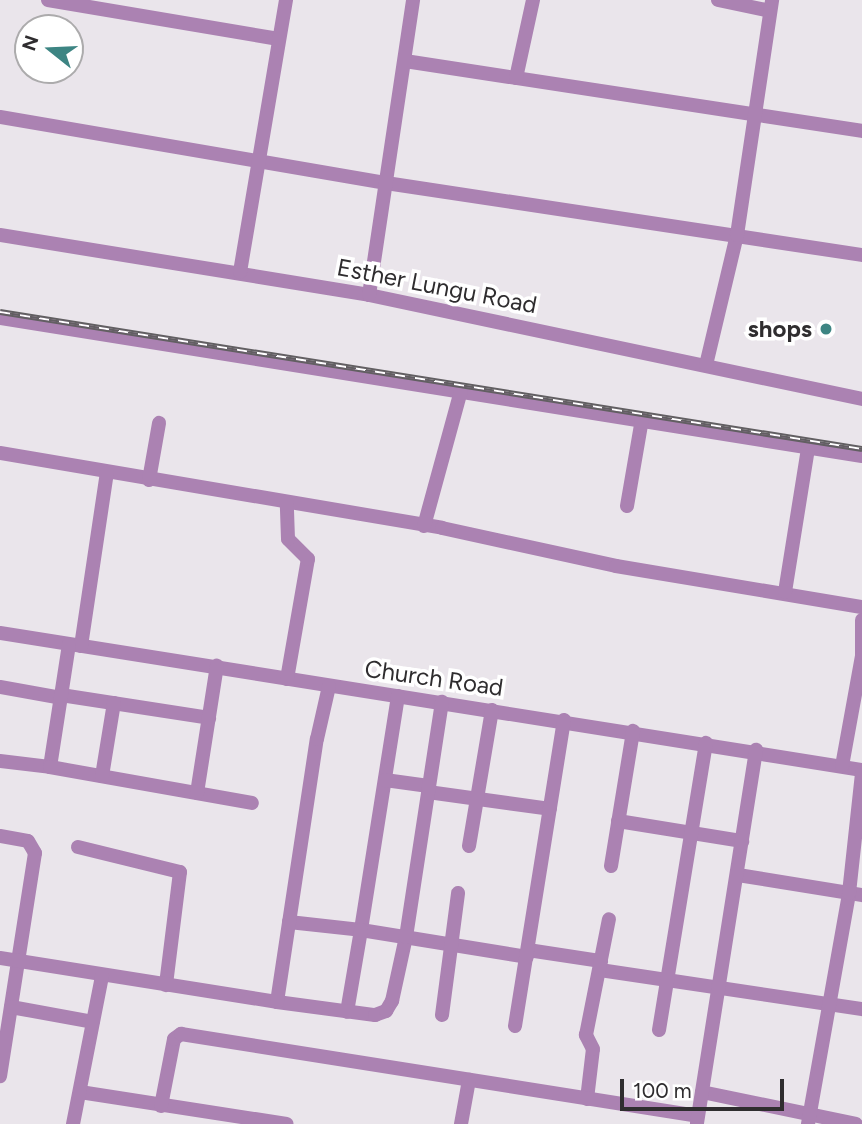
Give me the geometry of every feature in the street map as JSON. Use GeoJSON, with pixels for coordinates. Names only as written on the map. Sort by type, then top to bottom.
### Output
{"type":"FeatureCollection","features":[{"type":"Feature","properties":{"kind":"street"},"geometry":{"type":"LineString","coordinates":[[48,0],[279,39]]}},
{"type":"Feature","properties":{"kind":"street"},"geometry":{"type":"LineString","coordinates":[[240,272],[286,0]]}},
{"type":"Feature","properties":{"kind":"street"},"geometry":{"type":"LineString","coordinates":[[369,295],[413,0]]}},
{"type":"Feature","properties":{"kind":"street"},"geometry":{"type":"LineString","coordinates":[[516,78],[533,0]]}},
{"type":"Feature","properties":{"kind":"street"},"geometry":{"type":"LineString","coordinates":[[706,365],[737,235],[758,113],[771,5],[718,0]]}},
{"type":"Feature","properties":{"kind":"street"},"geometry":{"type":"LineString","coordinates":[[405,61],[862,131]]}},
{"type":"Feature","properties":{"kind":"street"},"geometry":{"type":"LineString","coordinates":[[0,117],[386,183],[862,255]]}},
{"type":"Feature","properties":{"kind":"street","name":"Esther Lungu Road"},"geometry":{"type":"LineString","coordinates":[[0,236],[240,272],[369,295],[862,399]]}},
{"type":"Feature","properties":{"kind":"street"},"geometry":{"type":"LineString","coordinates":[[0,318],[862,456]]}},
{"type":"Feature","properties":{"kind":"street"},"geometry":{"type":"LineString","coordinates":[[424,526],[461,391]]}},
{"type":"Feature","properties":{"kind":"street"},"geometry":{"type":"LineString","coordinates":[[627,506],[642,419]]}},
{"type":"Feature","properties":{"kind":"street"},"geometry":{"type":"LineString","coordinates":[[149,480],[159,424]]}},
{"type":"Feature","properties":{"kind":"street"},"geometry":{"type":"LineString","coordinates":[[785,592],[808,448]]}},
{"type":"Feature","properties":{"kind":"street"},"geometry":{"type":"LineString","coordinates":[[0,453],[424,526],[616,566],[785,592],[862,607]]}},
{"type":"Feature","properties":{"kind":"street"},"geometry":{"type":"LineString","coordinates":[[50,767],[61,697],[75,645],[107,473]]}},
{"type":"Feature","properties":{"kind":"street"},"geometry":{"type":"LineString","coordinates":[[287,502],[288,539],[308,559],[287,679]]}},
{"type":"Feature","properties":{"kind":"street"},"geometry":{"type":"LineString","coordinates":[[842,766],[862,656],[862,620]]}},
{"type":"Feature","properties":{"kind":"street","name":"Church Road"},"geometry":{"type":"LineString","coordinates":[[0,633],[756,750],[862,772]]}},
{"type":"Feature","properties":{"kind":"street"},"geometry":{"type":"LineString","coordinates":[[197,793],[216,666]]}},
{"type":"Feature","properties":{"kind":"street"},"geometry":{"type":"LineString","coordinates":[[277,1002],[329,686]]}},
{"type":"Feature","properties":{"kind":"street"},"geometry":{"type":"LineString","coordinates":[[0,687],[209,718]]}},
{"type":"Feature","properties":{"kind":"street"},"geometry":{"type":"LineString","coordinates":[[347,1012],[398,696]]}},
{"type":"Feature","properties":{"kind":"street"},"geometry":{"type":"LineString","coordinates":[[0,958],[102,976],[347,1012],[375,1015],[386,1011],[393,1001],[406,937],[442,702]]}},
{"type":"Feature","properties":{"kind":"street"},"geometry":{"type":"LineString","coordinates":[[102,776],[114,704]]}},
{"type":"Feature","properties":{"kind":"street"},"geometry":{"type":"LineString","coordinates":[[469,846],[492,710]]}},
{"type":"Feature","properties":{"kind":"street"},"geometry":{"type":"LineString","coordinates":[[515,1026],[564,720]]}},
{"type":"Feature","properties":{"kind":"street"},"geometry":{"type":"LineString","coordinates":[[611,866],[632,731]]}},
{"type":"Feature","properties":{"kind":"street"},"geometry":{"type":"LineString","coordinates":[[659,1030],[706,743]]}},
{"type":"Feature","properties":{"kind":"street"},"geometry":{"type":"LineString","coordinates":[[161,1106],[174,1039],[181,1034],[587,1099],[697,1120],[756,750]]}},
{"type":"Feature","properties":{"kind":"street"},"geometry":{"type":"LineString","coordinates":[[0,761],[50,767],[252,803]]}},
{"type":"Feature","properties":{"kind":"street"},"geometry":{"type":"LineString","coordinates":[[809,1120],[855,894],[862,772]]}},
{"type":"Feature","properties":{"kind":"street"},"geometry":{"type":"LineString","coordinates":[[385,780],[477,799],[550,809]]}},
{"type":"Feature","properties":{"kind":"street"},"geometry":{"type":"LineString","coordinates":[[618,821],[743,841]]}},
{"type":"Feature","properties":{"kind":"street"},"geometry":{"type":"LineString","coordinates":[[0,836],[28,841],[35,853],[0,1076]]}},
{"type":"Feature","properties":{"kind":"street"},"geometry":{"type":"LineString","coordinates":[[78,847],[180,872],[166,985]]}},
{"type":"Feature","properties":{"kind":"street"},"geometry":{"type":"LineString","coordinates":[[738,875],[855,894]]}},
{"type":"Feature","properties":{"kind":"street"},"geometry":{"type":"LineString","coordinates":[[442,1015],[458,893]]}},
{"type":"Feature","properties":{"kind":"street"},"geometry":{"type":"LineString","coordinates":[[587,1099],[593,1049],[586,1034],[609,919]]}},
{"type":"Feature","properties":{"kind":"street"},"geometry":{"type":"LineString","coordinates":[[289,922],[601,965],[669,981],[862,1009]]}},
{"type":"Feature","properties":{"kind":"street"},"geometry":{"type":"LineString","coordinates":[[73,1124],[102,976]]}},
{"type":"Feature","properties":{"kind":"street"},"geometry":{"type":"LineString","coordinates":[[11,1007],[93,1022]]}},
{"type":"Feature","properties":{"kind":"street"},"geometry":{"type":"LineString","coordinates":[[461,1124],[468,1080]]}},
{"type":"Feature","properties":{"kind":"street"},"geometry":{"type":"LineString","coordinates":[[79,1092],[287,1124]]}},
{"type":"Feature","properties":{"kind":"street"},"geometry":{"type":"LineString","coordinates":[[702,1092],[809,1120],[856,1124]]}},
{"type":"Feature","properties":{"kind":"railway"},"geometry":{"type":"LineString","coordinates":[[0,312],[862,449]]}},
{"type":"Feature","properties":{"kind":"place","name":"shops"},"geometry":{"type":"Point","coordinates":[826,329]}}]}
